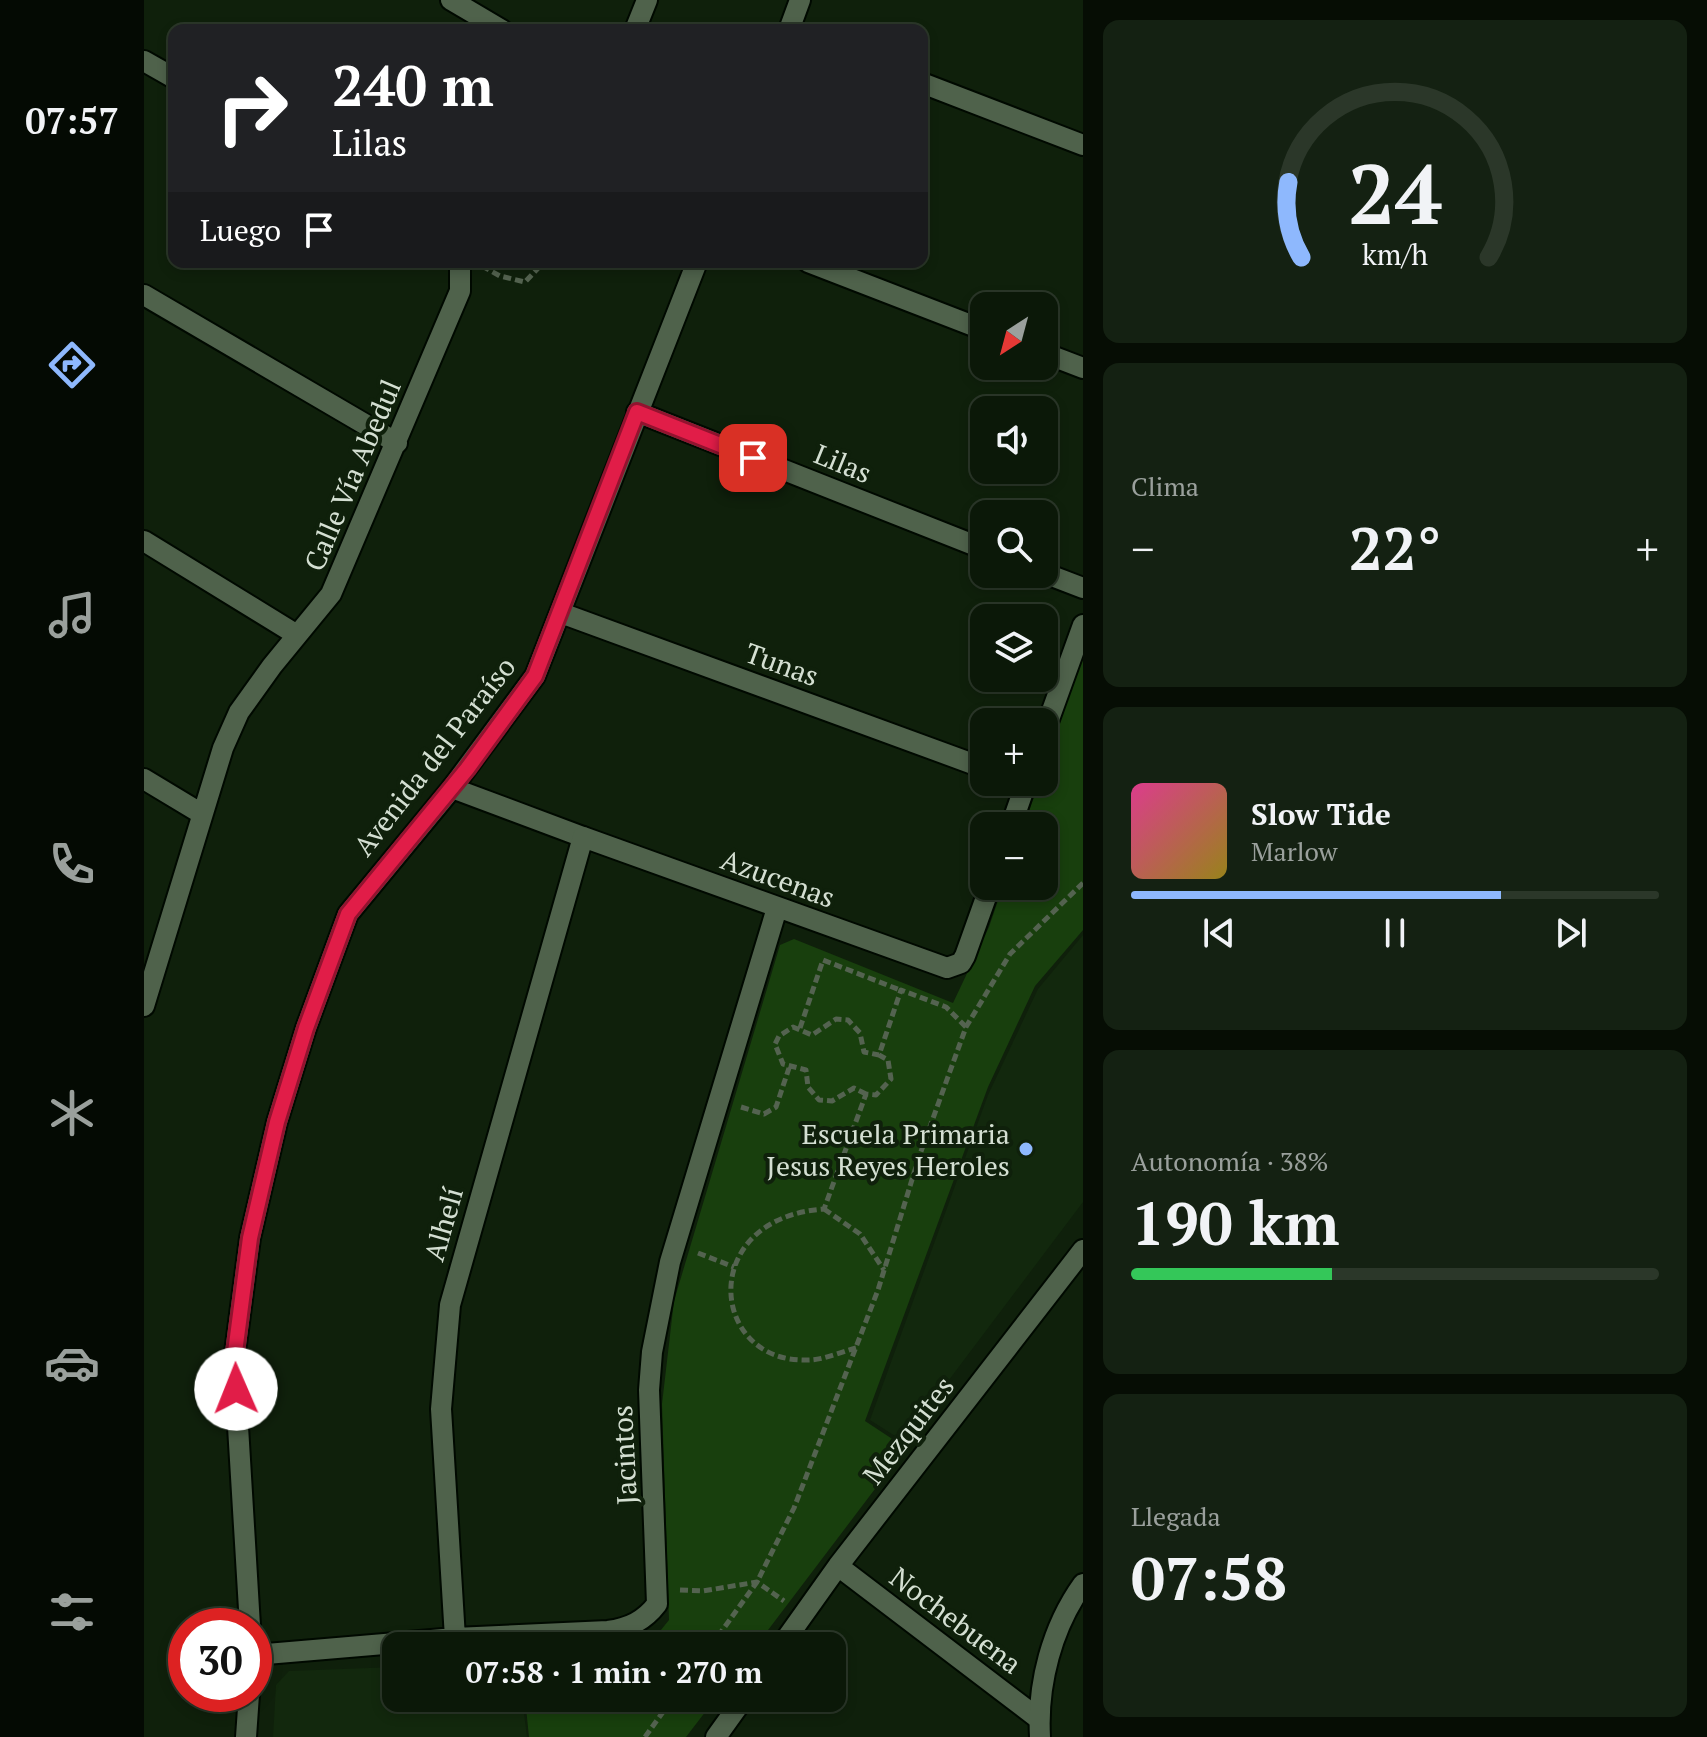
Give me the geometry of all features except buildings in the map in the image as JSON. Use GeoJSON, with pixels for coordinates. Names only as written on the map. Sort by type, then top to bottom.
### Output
{"type":"FeatureCollection","features":[{"type":"Feature","properties":{"kind":"street"},"geometry":{"type":"LineString","coordinates":[[451,0],[492,24]]}},
{"type":"Feature","properties":{"kind":"street"},"geometry":{"type":"LineString","coordinates":[[637,24],[647,0]]}},
{"type":"Feature","properties":{"kind":"street"},"geometry":{"type":"LineString","coordinates":[[791,24],[800,0]]}},
{"type":"Feature","properties":{"kind":"street"},"geometry":{"type":"LineString","coordinates":[[144,61],[168,75]]}},
{"type":"Feature","properties":{"kind":"street"},"geometry":{"type":"LineString","coordinates":[[928,85],[1083,145]]}},
{"type":"Feature","properties":{"kind":"street","name":"Calle Vía Abedul"},"geometry":{"type":"LineString","coordinates":[[144,1006],[202,814],[239,712],[331,594],[460,291],[460,268]]}},
{"type":"Feature","properties":{"kind":"street","name":"Avenida del Paraíso"},"geometry":{"type":"LineString","coordinates":[[249,1608],[234,1360],[250,1238],[277,1122],[306,1028],[348,914],[452,788],[535,676],[695,268]]}},
{"type":"Feature","properties":{"kind":"street"},"geometry":{"type":"LineString","coordinates":[[824,268],[970,325]]}},
{"type":"Feature","properties":{"kind":"street"},"geometry":{"type":"LineString","coordinates":[[144,295],[397,443]]}},
{"type":"Feature","properties":{"kind":"street"},"geometry":{"type":"LineString","coordinates":[[1058,358],[1083,368]]}},
{"type":"Feature","properties":{"kind":"street","name":"Lilas"},"geometry":{"type":"LineString","coordinates":[[637,412],[970,543]]}},
{"type":"Feature","properties":{"kind":"street"},"geometry":{"type":"LineString","coordinates":[[144,541],[297,635]]}},
{"type":"Feature","properties":{"kind":"street"},"geometry":{"type":"LineString","coordinates":[[1058,578],[1083,588]]}},
{"type":"Feature","properties":{"kind":"street","name":"Tunas"},"geometry":{"type":"LineString","coordinates":[[561,613],[970,763]]}},
{"type":"Feature","properties":{"kind":"street"},"geometry":{"type":"LineString","coordinates":[[1053,708],[1083,625]]}},
{"type":"Feature","properties":{"kind":"street"},"geometry":{"type":"LineString","coordinates":[[144,779],[202,814]]}},
{"type":"Feature","properties":{"kind":"street","name":"Azucenas"},"geometry":{"type":"LineString","coordinates":[[452,788],[937,966],[955,967],[965,956],[985,900]]}},
{"type":"Feature","properties":{"kind":"street","name":"Alhelí"},"geometry":{"type":"LineString","coordinates":[[455,1632],[441,1409],[450,1305],[583,837]]}},
{"type":"Feature","properties":{"kind":"street","name":"Jacintos"},"geometry":{"type":"LineString","coordinates":[[659,1589],[649,1390],[652,1352],[676,1245],[777,908]]}},
{"type":"Feature","properties":{"kind":"street","name":"Mezquites"},"geometry":{"type":"LineString","coordinates":[[791,1632],[838,1566],[1083,1250]]}},
{"type":"Feature","properties":{"kind":"street","name":"Nochebuena"},"geometry":{"type":"LineString","coordinates":[[838,1566],[1040,1728]]}},
{"type":"Feature","properties":{"kind":"street"},"geometry":{"type":"LineString","coordinates":[[1040,1728],[1050,1648],[1083,1584]]}},
{"type":"Feature","properties":{"kind":"street"},"geometry":{"type":"LineString","coordinates":[[558,1632],[626,1628],[648,1617],[657,1604],[659,1589]]}},
{"type":"Feature","properties":{"kind":"street"},"geometry":{"type":"LineString","coordinates":[[272,1653],[382,1644]]}},
{"type":"Feature","properties":{"kind":"street"},"geometry":{"type":"LineString","coordinates":[[246,1737],[248,1712]]}},
{"type":"Feature","properties":{"kind":"street"},"geometry":{"type":"LineString","coordinates":[[724,1734],[736,1712]]}},
{"type":"Feature","properties":{"kind":"path"},"geometry":{"type":"LineString","coordinates":[[485,268],[500,276],[525,282],[538,268]]}},
{"type":"Feature","properties":{"kind":"path"},"geometry":{"type":"LineString","coordinates":[[721,1632],[757,1582],[794,1508],[885,1270],[919,1157],[966,1027],[1010,954],[1083,883]]}},
{"type":"Feature","properties":{"kind":"path"},"geometry":{"type":"LineString","coordinates":[[800,1028],[823,960],[946,1007],[966,1027]]}},
{"type":"Feature","properties":{"kind":"path"},"geometry":{"type":"LineString","coordinates":[[879,1055],[901,990]]}},
{"type":"Feature","properties":{"kind":"path"},"geometry":{"type":"LineString","coordinates":[[836,1019],[848,1020],[857,1025],[864,1052],[879,1055],[888,1060],[891,1079],[876,1095],[854,1088],[832,1101],[819,1100],[808,1087],[806,1070],[789,1068],[778,1059],[775,1044],[787,1030],[800,1028],[812,1035],[836,1019]]}},
{"type":"Feature","properties":{"kind":"path"},"geometry":{"type":"LineString","coordinates":[[719,1100],[764,1114],[776,1107],[789,1068]]}},
{"type":"Feature","properties":{"kind":"path"},"geometry":{"type":"LineString","coordinates":[[824,1209],[866,1094]]}},
{"type":"Feature","properties":{"kind":"path"},"geometry":{"type":"LineString","coordinates":[[857,1347],[809,1360],[783,1357],[759,1346],[740,1323],[731,1298],[729,1280],[741,1248],[769,1223],[800,1211],[824,1209],[860,1234],[885,1270]]}},
{"type":"Feature","properties":{"kind":"path"},"geometry":{"type":"LineString","coordinates":[[676,1245],[734,1267]]}},
{"type":"Feature","properties":{"kind":"path"},"geometry":{"type":"LineString","coordinates":[[659,1589],[703,1591],[757,1582],[803,1615]]}},
{"type":"Feature","properties":{"kind":"path"},"geometry":{"type":"LineString","coordinates":[[645,1737],[663,1712]]}},
{"type":"Feature","properties":{"kind":"shaded area","name":"Escuela Primaria Jesus Reyes Heroles"},"geometry":{"type":"Polygon","coordinates":[[[1083,935],[1083,1202],[903,1441],[870,1420],[988,1095],[1038,989],[1083,935]]]}},
{"type":"Feature","properties":{"kind":"shaded area"},"geometry":{"type":"Polygon","coordinates":[[[382,1668],[382,1712],[524,1712],[527,1737],[273,1737],[276,1685],[289,1671],[382,1668]]]}},
{"type":"Feature","properties":{"kind":"green space"},"geometry":{"type":"Polygon","coordinates":[[[1083,653],[1083,930],[1035,986],[988,1087],[865,1421],[906,1448],[767,1632],[659,1632],[669,1620],[662,1404],[674,1301],[780,945],[794,939],[953,1003],[989,927],[998,900],[1058,900],[1058,812],[1029,812],[1034,796],[1058,796],[1058,726],[1083,653]]]}},
{"type":"Feature","properties":{"kind":"green space"},"geometry":{"type":"Polygon","coordinates":[[[526,1712],[705,1712],[686,1737],[529,1737],[526,1712]]]}},
{"type":"Feature","properties":{"kind":"place","name":"Escuela Primaria Jesus Reyes Heroles"},"geometry":{"type":"Point","coordinates":[1026,1149]}},
{"type":"Feature","properties":{"kind":"route"},"geometry":{"type":"LineString","coordinates":[[236,1389],[234,1360],[250,1238],[277,1122],[306,1028],[348,914],[467,769],[535,676],[637,412],[753,458]]}}]}
